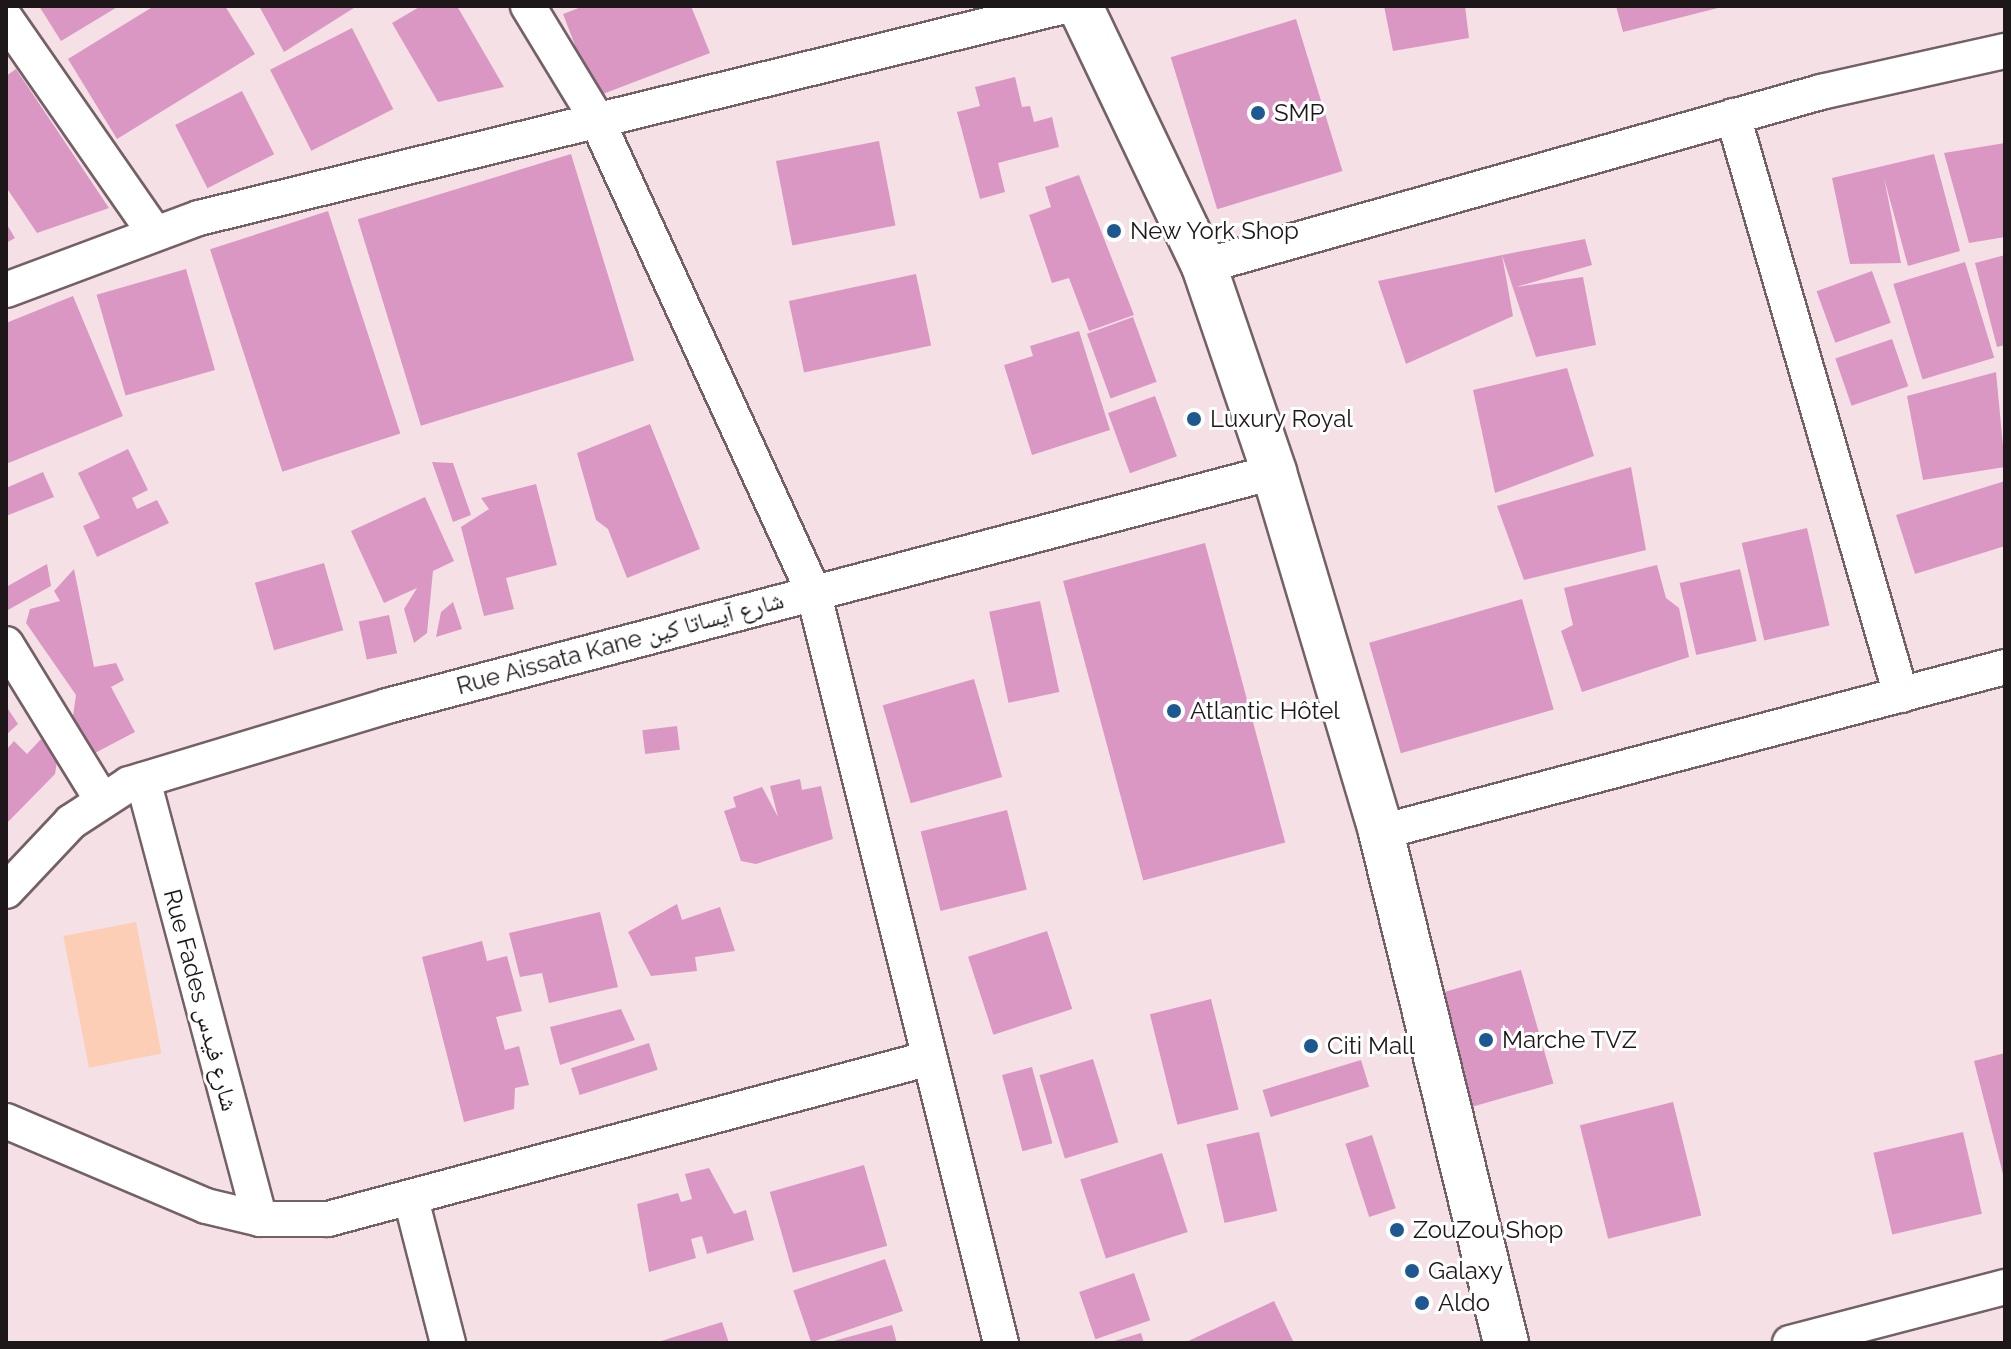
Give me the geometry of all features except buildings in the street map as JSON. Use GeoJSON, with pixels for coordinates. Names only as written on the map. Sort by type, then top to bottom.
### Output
{"type":"FeatureCollection","features":[{"type":"Feature","properties":{"kind":"street"},"geometry":{"type":"LineString","coordinates":[[528,6],[596,118],[813,591],[1001,1343]]}},
{"type":"Feature","properties":{"kind":"street"},"geometry":{"type":"LineString","coordinates":[[6,290],[154,232],[596,118],[1065,6]]}},
{"type":"Feature","properties":{"kind":"street"},"geometry":{"type":"LineString","coordinates":[[1080,6],[1204,266],[1274,472],[1381,832],[1506,1343]]}},
{"type":"Feature","properties":{"kind":"street"},"geometry":{"type":"LineString","coordinates":[[6,19],[154,232]]}},
{"type":"Feature","properties":{"kind":"street"},"geometry":{"type":"LineString","coordinates":[[1204,266],[1733,116],[2005,51]]}},
{"type":"Feature","properties":{"kind":"street"},"geometry":{"type":"LineString","coordinates":[[1733,116],[1901,695]]}},
{"type":"Feature","properties":{"kind":"street","name":"Rue Aissata Kane شارع آيساتا كين"},"geometry":{"type":"LineString","coordinates":[[6,891],[100,797],[143,780],[813,591],[1274,472]]}},
{"type":"Feature","properties":{"kind":"street"},"geometry":{"type":"LineString","coordinates":[[6,644],[100,797]]}},
{"type":"Feature","properties":{"kind":"street"},"geometry":{"type":"LineString","coordinates":[[1381,832],[2005,667]]}},
{"type":"Feature","properties":{"kind":"street","name":"Rue Fades شارع فيدس"},"geometry":{"type":"LineString","coordinates":[[143,780],[260,1219]]}},
{"type":"Feature","properties":{"kind":"street"},"geometry":{"type":"LineString","coordinates":[[6,1121],[206,1206],[260,1219],[328,1219],[930,1058]]}},
{"type":"Feature","properties":{"kind":"street"},"geometry":{"type":"LineString","coordinates":[[411,1199],[448,1343]]}},
{"type":"Feature","properties":{"kind":"street"},"geometry":{"type":"LineString","coordinates":[[1790,1343],[2005,1287]]}},
{"type":"Feature","properties":{"kind":"shaded area"},"geometry":{"type":"Polygon","coordinates":[[[136,922],[162,1054],[89,1068],[63,936],[136,922]]]}},
{"type":"Feature","properties":{"kind":"place","name":"SMP"},"geometry":{"type":"Point","coordinates":[1258,113]}},
{"type":"Feature","properties":{"kind":"place","name":"New York Shop"},"geometry":{"type":"Point","coordinates":[1114,231]}},
{"type":"Feature","properties":{"kind":"place","name":"Luxury Royal"},"geometry":{"type":"Point","coordinates":[1194,419]}},
{"type":"Feature","properties":{"kind":"place","name":"Atlantic Hôtel"},"geometry":{"type":"Point","coordinates":[1174,711]}},
{"type":"Feature","properties":{"kind":"place","name":"Marche TVZ"},"geometry":{"type":"Point","coordinates":[1486,1040]}},
{"type":"Feature","properties":{"kind":"place","name":"Citi Mall"},"geometry":{"type":"Point","coordinates":[1311,1046]}},
{"type":"Feature","properties":{"kind":"place","name":"ZouZou Shop"},"geometry":{"type":"Point","coordinates":[1397,1230]}},
{"type":"Feature","properties":{"kind":"place","name":"Galaxy"},"geometry":{"type":"Point","coordinates":[1412,1271]}},
{"type":"Feature","properties":{"kind":"place","name":"Aldo"},"geometry":{"type":"Point","coordinates":[1422,1303]}}]}
